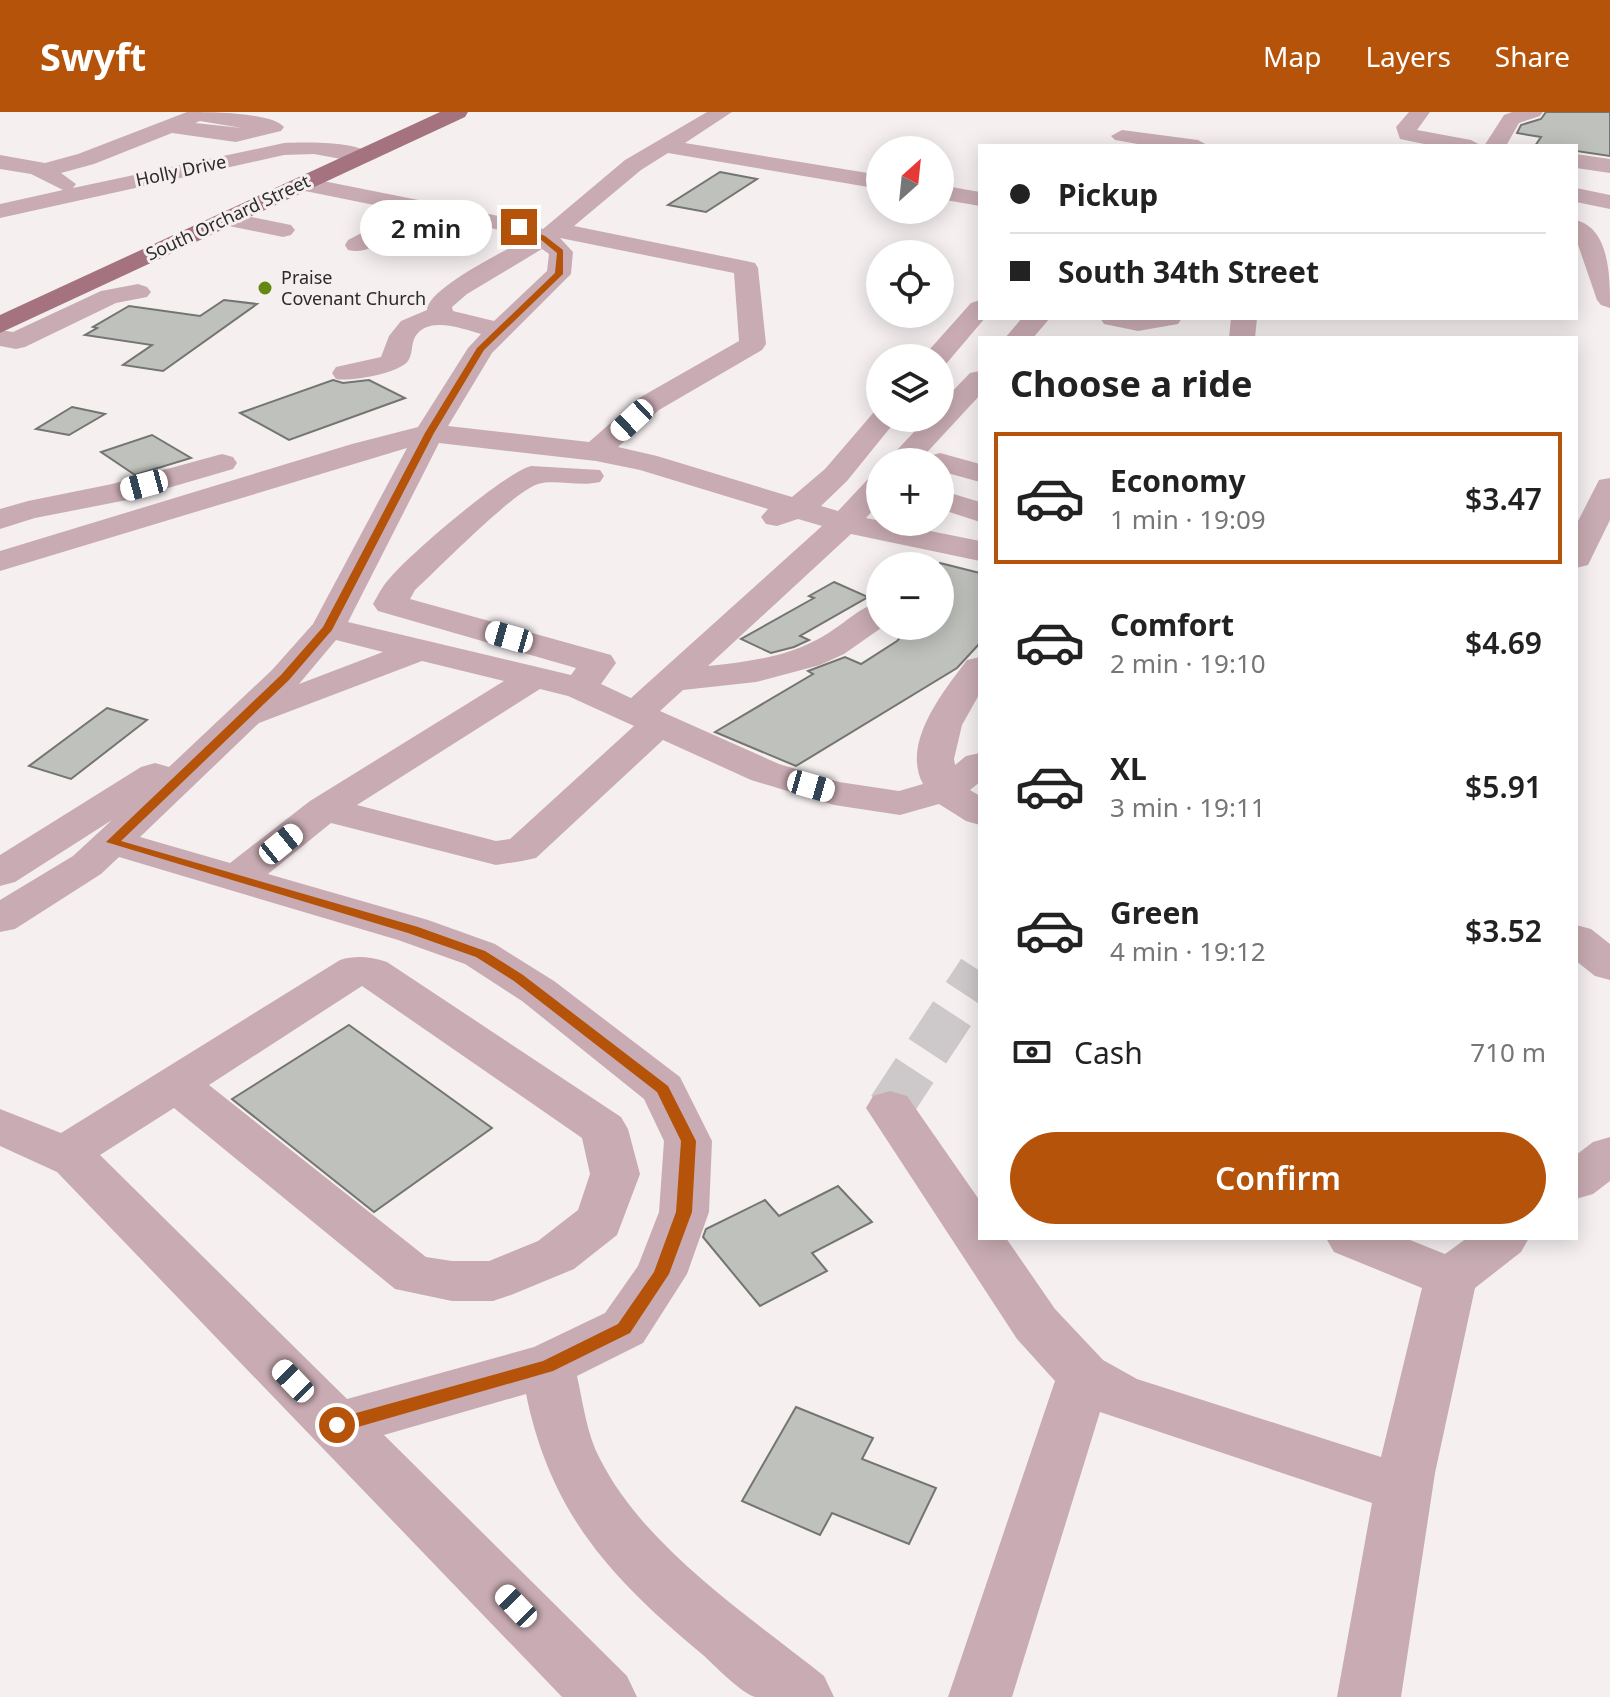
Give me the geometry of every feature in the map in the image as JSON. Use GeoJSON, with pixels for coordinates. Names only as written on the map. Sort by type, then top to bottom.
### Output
{"type":"FeatureCollection","features":[{"type":"Feature","properties":{"kind":"main road","name":"South Orchard Street"},"geometry":{"type":"LineString","coordinates":[[0,325],[457,112]]}},
{"type":"Feature","properties":{"kind":"street"},"geometry":{"type":"LineString","coordinates":[[440,314],[439,305],[458,289],[549,234],[633,165],[722,112]]}},
{"type":"Feature","properties":{"kind":"street"},"geometry":{"type":"LineString","coordinates":[[1420,112],[1405,129],[1409,136],[1459,144]]}},
{"type":"Feature","properties":{"kind":"street"},"geometry":{"type":"LineString","coordinates":[[1496,144],[1511,119],[1533,112]]}},
{"type":"Feature","properties":{"kind":"street"},"geometry":{"type":"LineString","coordinates":[[42,171],[86,159],[170,126]]}},
{"type":"Feature","properties":{"kind":"street"},"geometry":{"type":"LineString","coordinates":[[1116,134],[1184,144]]}},
{"type":"Feature","properties":{"kind":"street"},"geometry":{"type":"LineString","coordinates":[[664,146],[866,180]]}},
{"type":"Feature","properties":{"kind":"street","name":"Holly Drive"},"geometry":{"type":"LineString","coordinates":[[0,211],[284,149],[314,148],[363,156]]}},
{"type":"Feature","properties":{"kind":"street"},"geometry":{"type":"LineString","coordinates":[[1578,161],[1610,166]]}},
{"type":"Feature","properties":{"kind":"street"},"geometry":{"type":"LineString","coordinates":[[0,162],[42,171],[80,192]]}},
{"type":"Feature","properties":{"kind":"street"},"geometry":{"type":"LineString","coordinates":[[303,184],[549,234],[638,244],[746,268],[753,344],[649,404],[578,459],[531,475],[497,499],[402,584],[390,604],[598,663],[580,688]]}},
{"type":"Feature","properties":{"kind":"street"},"geometry":{"type":"LineString","coordinates":[[954,194],[978,199]]}},
{"type":"Feature","properties":{"kind":"street"},"geometry":{"type":"LineString","coordinates":[[1578,195],[1610,202]]}},
{"type":"Feature","properties":{"kind":"street"},"geometry":{"type":"LineString","coordinates":[[357,245],[428,208]]}},
{"type":"Feature","properties":{"kind":"street"},"geometry":{"type":"LineString","coordinates":[[227,219],[283,230]]}},
{"type":"Feature","properties":{"kind":"street"},"geometry":{"type":"LineString","coordinates":[[1578,228],[1610,220]]}},
{"type":"Feature","properties":{"kind":"street"},"geometry":{"type":"LineString","coordinates":[[1578,229],[1589,238],[1610,300]]}},
{"type":"Feature","properties":{"kind":"street"},"geometry":{"type":"LineString","coordinates":[[0,919],[87,865],[285,678],[328,628],[429,433],[481,348],[559,274],[561,252],[549,234]]}},
{"type":"Feature","properties":{"kind":"street"},"geometry":{"type":"LineString","coordinates":[[0,338],[16,341],[110,296],[138,292]]}},
{"type":"Feature","properties":{"kind":"street"},"geometry":{"type":"LineString","coordinates":[[948,344],[978,310]]}},
{"type":"Feature","properties":{"kind":"street"},"geometry":{"type":"LineString","coordinates":[[346,373],[390,363],[397,358],[402,336],[410,327],[440,314],[464,324],[497,330]]}},
{"type":"Feature","properties":{"kind":"street"},"geometry":{"type":"LineString","coordinates":[[1020,336],[1035,320]]}},
{"type":"Feature","properties":{"kind":"street"},"geometry":{"type":"LineString","coordinates":[[1123,320],[1138,323],[1157,320]]}},
{"type":"Feature","properties":{"kind":"street"},"geometry":{"type":"LineString","coordinates":[[934,448],[978,382]]}},
{"type":"Feature","properties":{"kind":"street"},"geometry":{"type":"LineString","coordinates":[[941,448],[978,417]]}},
{"type":"Feature","properties":{"kind":"street"},"geometry":{"type":"LineString","coordinates":[[578,459],[582,474],[767,521],[800,509],[837,473],[872,432]]}},
{"type":"Feature","properties":{"kind":"street"},"geometry":{"type":"LineString","coordinates":[[0,561],[362,450],[429,433],[578,459]]}},
{"type":"Feature","properties":{"kind":"street"},"geometry":{"type":"LineString","coordinates":[[0,520],[28,510],[116,493],[256,453],[362,450]]}},
{"type":"Feature","properties":{"kind":"street"},"geometry":{"type":"LineString","coordinates":[[954,467],[978,473]]}},
{"type":"Feature","properties":{"kind":"street"},"geometry":{"type":"LineString","coordinates":[[1578,554],[1610,487]]}},
{"type":"Feature","properties":{"kind":"street"},"geometry":{"type":"LineString","coordinates":[[324,809],[496,853],[522,849],[646,719],[671,680],[844,523],[866,499]]}},
{"type":"Feature","properties":{"kind":"street"},"geometry":{"type":"LineString","coordinates":[[954,504],[978,512]]}},
{"type":"Feature","properties":{"kind":"street"},"geometry":{"type":"LineString","coordinates":[[800,509],[926,552]]}},
{"type":"Feature","properties":{"kind":"street"},"geometry":{"type":"LineString","coordinates":[[954,553],[978,551]]}},
{"type":"Feature","properties":{"kind":"street"},"geometry":{"type":"LineString","coordinates":[[346,594],[395,595]]}},
{"type":"Feature","properties":{"kind":"street"},"geometry":{"type":"LineString","coordinates":[[671,680],[761,672],[826,652],[866,622]]}},
{"type":"Feature","properties":{"kind":"street"},"geometry":{"type":"LineString","coordinates":[[328,628],[580,688],[765,772],[834,793],[900,803],[968,779]]}},
{"type":"Feature","properties":{"kind":"street"},"geometry":{"type":"LineString","coordinates":[[0,873],[244,718],[419,650]]}},
{"type":"Feature","properties":{"kind":"street"},"geometry":{"type":"LineString","coordinates":[[968,779],[938,779],[935,752],[946,722],[978,671]]}},
{"type":"Feature","properties":{"kind":"street"},"geometry":{"type":"LineString","coordinates":[[237,878],[324,809],[535,677]]}},
{"type":"Feature","properties":{"kind":"street"},"geometry":{"type":"LineString","coordinates":[[978,715],[962,739],[960,761],[978,807]]}},
{"type":"Feature","properties":{"kind":"street"},"geometry":{"type":"LineString","coordinates":[[112,842],[413,930],[480,954],[538,991],[663,1089],[688,1141],[684,1212],[661,1274],[624,1328],[547,1366],[337,1425]]}},
{"type":"Feature","properties":{"kind":"street"},"geometry":{"type":"LineString","coordinates":[[1578,941],[1610,966]]}},
{"type":"Feature","properties":{"kind":"street"},"geometry":{"type":"LineString","coordinates":[[64,1155],[355,970],[372,972],[604,1129],[615,1174],[599,1221],[556,1255],[493,1281],[452,1281],[413,1275],[176,1084]]}},
{"type":"Feature","properties":{"kind":"street"},"geometry":{"type":"LineString","coordinates":[[890,1108],[978,1238]]}},
{"type":"Feature","properties":{"kind":"street"},"geometry":{"type":"LineString","coordinates":[[0,1126],[74,1159],[605,1697]]}},
{"type":"Feature","properties":{"kind":"street"},"geometry":{"type":"LineString","coordinates":[[1578,1179],[1610,1155]]}},
{"type":"Feature","properties":{"kind":"street"},"geometry":{"type":"LineString","coordinates":[[979,1240],[1036,1324],[1084,1376],[1119,1396],[1404,1489]]}},
{"type":"Feature","properties":{"kind":"street"},"geometry":{"type":"LineString","coordinates":[[1357,1240],[1451,1278]]}},
{"type":"Feature","properties":{"kind":"street"},"geometry":{"type":"LineString","coordinates":[[1369,1697],[1404,1489],[1451,1278],[1500,1240]]}},
{"type":"Feature","properties":{"kind":"street"},"geometry":{"type":"LineString","coordinates":[[547,1366],[575,1471],[604,1515],[666,1586],[802,1697]]}},
{"type":"Feature","properties":{"kind":"street"},"geometry":{"type":"LineString","coordinates":[[980,1697],[1084,1376]]}},
{"type":"Feature","properties":{"kind":"building"},"geometry":{"type":"Polygon","coordinates":[[[1546,112],[1610,112],[1610,156],[1578,151],[1578,144],[1536,144],[1541,137],[1517,133],[1521,125],[1541,119],[1546,112]]]}},
{"type":"Feature","properties":{"kind":"building"},"geometry":{"type":"Polygon","coordinates":[[[720,172],[757,179],[706,212],[668,205],[720,172]]]}},
{"type":"Feature","properties":{"kind":"building"},"geometry":{"type":"Polygon","coordinates":[[[224,300],[257,304],[163,371],[123,365],[152,345],[85,335],[129,306],[200,316],[224,300]]]}},
{"type":"Feature","properties":{"kind":"building"},"geometry":{"type":"Polygon","coordinates":[[[333,380],[343,383],[369,380],[405,398],[289,440],[240,413],[333,380]]]}},
{"type":"Feature","properties":{"kind":"building"},"geometry":{"type":"Polygon","coordinates":[[[72,407],[105,414],[69,435],[36,429],[72,407]]]}},
{"type":"Feature","properties":{"kind":"building"},"geometry":{"type":"Polygon","coordinates":[[[152,435],[191,458],[135,475],[101,452],[152,435]]]}},
{"type":"Feature","properties":{"kind":"building"},"geometry":{"type":"Polygon","coordinates":[[[954,566],[978,572],[978,645],[957,668],[796,766],[715,732],[813,674],[808,671],[845,657],[861,664],[897,641],[954,640],[954,566]]]}},
{"type":"Feature","properties":{"kind":"building"},"geometry":{"type":"Polygon","coordinates":[[[834,582],[866,598],[800,636],[809,640],[794,647],[771,653],[741,639],[814,598],[809,596],[834,582]]]}},
{"type":"Feature","properties":{"kind":"building"},"geometry":{"type":"Polygon","coordinates":[[[107,708],[147,720],[71,779],[29,766],[107,708]]]}},
{"type":"Feature","properties":{"kind":"building"},"geometry":{"type":"Polygon","coordinates":[[[349,1025],[492,1128],[374,1212],[232,1099],[349,1025]]]}},
{"type":"Feature","properties":{"kind":"building"},"geometry":{"type":"Polygon","coordinates":[[[838,1186],[872,1222],[812,1253],[827,1271],[760,1306],[703,1237],[706,1229],[765,1200],[779,1216],[838,1186]]]}},
{"type":"Feature","properties":{"kind":"building"},"geometry":{"type":"Polygon","coordinates":[[[796,1407],[873,1438],[862,1459],[936,1488],[909,1544],[832,1513],[820,1535],[742,1501],[796,1407]]]}},
{"type":"Feature","properties":{"kind":"tunnel"},"geometry":{"type":"LineString","coordinates":[[890,1108],[978,974]]}},
{"type":"Feature","properties":{"kind":"place","name":"Praise Covenant Church"},"geometry":{"type":"Point","coordinates":[265,288]}},
{"type":"Feature","properties":{"kind":"route"},"geometry":{"type":"LineString","coordinates":[[337,1425],[547,1366],[624,1328],[661,1274],[684,1212],[688,1141],[663,1089],[519,978],[480,954],[413,930],[112,842],[285,678],[328,628],[429,433],[481,348],[559,274],[561,252],[542,237],[519,227]]}}]}
